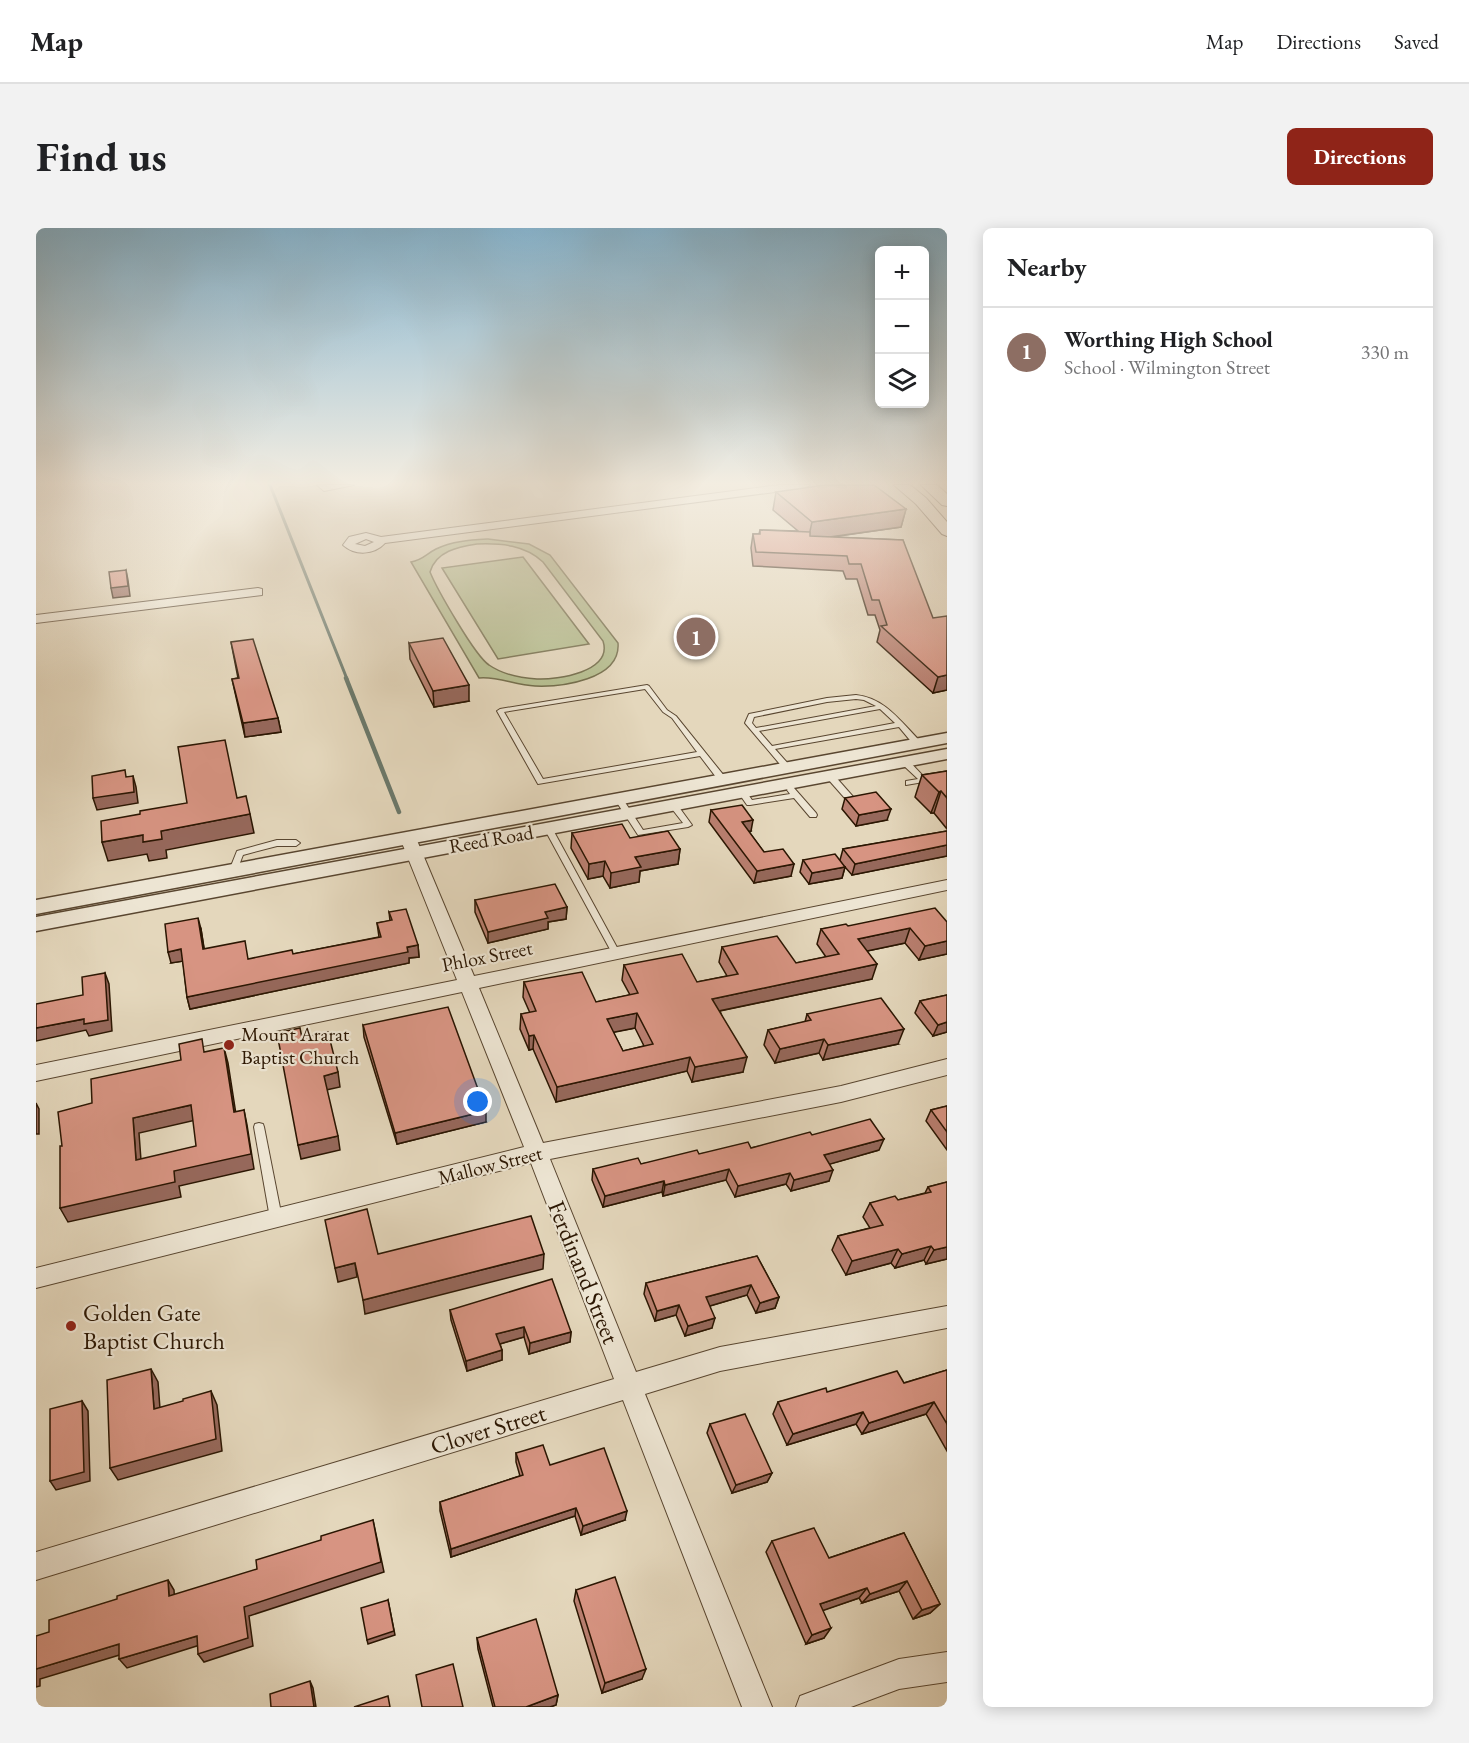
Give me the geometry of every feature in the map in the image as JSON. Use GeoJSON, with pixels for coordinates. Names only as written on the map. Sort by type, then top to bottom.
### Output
{"type":"FeatureCollection","features":[{"type":"Feature","properties":{"kind":"street"},"geometry":{"type":"LineString","coordinates":[[36,619],[258,592]]}},
{"type":"Feature","properties":{"kind":"street","name":"Reed Road"},"geometry":{"type":"LineString","coordinates":[[411,845],[548,828],[722,778],[789,782],[904,762],[931,751],[947,738]]}},
{"type":"Feature","properties":{"kind":"street","name":"Reed Road"},"geometry":{"type":"LineString","coordinates":[[36,907],[235,878],[623,806],[673,805],[931,751]]}},
{"type":"Feature","properties":{"kind":"street","name":"Ferdinand Street"},"geometry":{"type":"LineString","coordinates":[[411,845],[537,1153],[757,1707]]}},
{"type":"Feature","properties":{"kind":"street","name":"Reed Road"},"geometry":{"type":"LineString","coordinates":[[36,924],[235,878]]}},
{"type":"Feature","properties":{"kind":"street","name":"Phlox Street"},"geometry":{"type":"LineString","coordinates":[[36,1073],[466,982],[947,885]]}},
{"type":"Feature","properties":{"kind":"street","name":"Mallow Street"},"geometry":{"type":"LineString","coordinates":[[36,1278],[537,1153],[842,1094],[947,1067]]}},
{"type":"Feature","properties":{"kind":"street","name":"Clover Street"},"geometry":{"type":"LineString","coordinates":[[36,1566],[720,1359],[947,1317]]}},
{"type":"Feature","properties":{"kind":"street"},"geometry":{"type":"LineString","coordinates":[[811,1707],[899,1674],[947,1667]]}},
{"type":"Feature","properties":{"kind":"lane"},"geometry":{"type":"LineString","coordinates":[[702,753],[541,782],[500,711],[647,687],[702,753],[722,778]]}},
{"type":"Feature","properties":{"kind":"lane"},"geometry":{"type":"LineString","coordinates":[[813,816],[789,782],[770,748],[748,723],[751,715],[848,697],[865,698],[881,707],[898,725],[931,751]]}},
{"type":"Feature","properties":{"kind":"lane"},"geometry":{"type":"LineString","coordinates":[[754,730],[881,707]]}},
{"type":"Feature","properties":{"kind":"lane"},"geometry":{"type":"LineString","coordinates":[[770,748],[898,725]]}},
{"type":"Feature","properties":{"kind":"lane"},"geometry":{"type":"LineString","coordinates":[[904,762],[923,780]]}},
{"type":"Feature","properties":{"kind":"lane"},"geometry":{"type":"LineString","coordinates":[[830,776],[853,802]]}},
{"type":"Feature","properties":{"kind":"lane"},"geometry":{"type":"LineString","coordinates":[[909,783],[947,776]]}},
{"type":"Feature","properties":{"kind":"lane"},"geometry":{"type":"LineString","coordinates":[[548,828],[616,953]]}},
{"type":"Feature","properties":{"kind":"lane"},"geometry":{"type":"LineString","coordinates":[[235,878],[240,853],[277,843],[296,843]]}},
{"type":"Feature","properties":{"kind":"lane"},"geometry":{"type":"LineString","coordinates":[[259,1127],[276,1218]]}},
{"type":"Feature","properties":{"kind":"green space"},"geometry":{"type":"Polygon","coordinates":[[[428,554],[444,554],[437,559],[430,572],[457,622],[475,649],[494,668],[518,677],[557,678],[592,667],[600,660],[604,652],[603,641],[543,562],[532,554],[550,555],[618,643],[616,656],[600,673],[573,683],[535,686],[493,678],[479,678],[411,562],[428,554]]]}},
{"type":"Feature","properties":{"kind":"green space"},"geometry":{"type":"Polygon","coordinates":[[[523,557],[589,644],[498,659],[442,568],[523,557]]]}},
{"type":"Feature","properties":{"kind":"building"},"geometry":{"type":"Polygon","coordinates":[[[802,554],[908,554],[933,618],[947,616],[947,675],[938,677],[881,626],[887,625],[879,600],[872,600],[861,564],[849,564],[847,556],[802,554]]]}},
{"type":"Feature","properties":{"kind":"building"},"geometry":{"type":"Polygon","coordinates":[[[126,570],[128,586],[111,588],[109,572],[126,570]]]}},
{"type":"Feature","properties":{"kind":"building"},"geometry":{"type":"Polygon","coordinates":[[[443,638],[469,685],[433,691],[409,643],[443,638]]]}},
{"type":"Feature","properties":{"kind":"building"},"geometry":{"type":"Polygon","coordinates":[[[253,639],[278,718],[243,723],[232,679],[239,678],[231,642],[253,639]]]}},
{"type":"Feature","properties":{"kind":"building"},"geometry":{"type":"Polygon","coordinates":[[[225,740],[237,798],[246,796],[250,814],[161,831],[162,839],[143,842],[143,835],[102,842],[101,821],[187,803],[178,747],[225,740]]]}},
{"type":"Feature","properties":{"kind":"building"},"geometry":{"type":"Polygon","coordinates":[[[125,770],[126,777],[133,776],[134,792],[93,798],[92,776],[125,770]]]}},
{"type":"Feature","properties":{"kind":"building"},"geometry":{"type":"Polygon","coordinates":[[[947,771],[947,798],[922,775],[947,771]]]}},
{"type":"Feature","properties":{"kind":"building"},"geometry":{"type":"Polygon","coordinates":[[[876,792],[891,809],[859,815],[845,798],[876,792]]]}},
{"type":"Feature","properties":{"kind":"building"},"geometry":{"type":"Polygon","coordinates":[[[742,805],[753,820],[742,822],[764,852],[783,849],[794,864],[757,871],[711,810],[742,805]]]}},
{"type":"Feature","properties":{"kind":"building"},"geometry":{"type":"Polygon","coordinates":[[[622,824],[630,838],[668,831],[680,849],[635,857],[641,867],[611,873],[605,861],[589,864],[572,833],[622,824]]]}},
{"type":"Feature","properties":{"kind":"building"},"geometry":{"type":"Polygon","coordinates":[[[947,831],[947,845],[855,864],[843,849],[947,831]]]}},
{"type":"Feature","properties":{"kind":"building"},"geometry":{"type":"Polygon","coordinates":[[[835,854],[845,867],[812,873],[803,860],[835,854]]]}},
{"type":"Feature","properties":{"kind":"building"},"geometry":{"type":"Polygon","coordinates":[[[555,884],[567,907],[545,912],[548,918],[488,932],[475,900],[555,884]]]}},
{"type":"Feature","properties":{"kind":"building"},"geometry":{"type":"Polygon","coordinates":[[[935,908],[947,922],[947,941],[925,946],[910,928],[858,939],[877,964],[712,999],[747,1057],[695,1067],[690,1057],[557,1087],[534,1035],[529,1036],[521,1014],[536,1011],[524,982],[582,972],[596,1002],[638,993],[624,965],[682,954],[697,982],[738,974],[722,947],[777,936],[796,963],[839,954],[821,929],[846,924],[848,926],[935,908]],[[637,1013],[607,1019],[623,1051],[653,1044],[637,1013]]]}},
{"type":"Feature","properties":{"kind":"building"},"geometry":{"type":"Polygon","coordinates":[[[406,909],[418,945],[407,947],[408,952],[187,997],[181,949],[168,952],[165,924],[198,918],[203,949],[245,941],[248,959],[292,950],[293,954],[381,937],[377,923],[392,920],[389,912],[406,909]]]}},
{"type":"Feature","properties":{"kind":"building"},"geometry":{"type":"Polygon","coordinates":[[[105,973],[108,1020],[84,1024],[84,1019],[36,1028],[36,1004],[83,995],[82,977],[105,973]]]}},
{"type":"Feature","properties":{"kind":"building"},"geometry":{"type":"Polygon","coordinates":[[[947,995],[947,1022],[938,1025],[920,1001],[947,995]]]}},
{"type":"Feature","properties":{"kind":"building"},"geometry":{"type":"Polygon","coordinates":[[[881,998],[904,1029],[828,1045],[824,1039],[780,1049],[768,1030],[811,1020],[807,1014],[881,998]]]}},
{"type":"Feature","properties":{"kind":"building"},"geometry":{"type":"Polygon","coordinates":[[[448,1007],[486,1111],[395,1133],[363,1025],[448,1007]]]}},
{"type":"Feature","properties":{"kind":"building"},"geometry":{"type":"Polygon","coordinates":[[[300,1028],[302,1038],[328,1032],[338,1072],[324,1076],[338,1136],[298,1145],[277,1033],[300,1028]]]}},
{"type":"Feature","properties":{"kind":"building"},"geometry":{"type":"Polygon","coordinates":[[[202,1039],[204,1052],[224,1048],[234,1112],[244,1110],[251,1154],[174,1171],[175,1182],[60,1208],[60,1146],[62,1146],[58,1112],[92,1103],[91,1079],[181,1060],[179,1044],[202,1039]],[[191,1105],[133,1118],[136,1160],[196,1146],[191,1105]]]}},
{"type":"Feature","properties":{"kind":"building"},"geometry":{"type":"Polygon","coordinates":[[[947,1106],[947,1132],[931,1110],[947,1106]]]}},
{"type":"Feature","properties":{"kind":"building"},"geometry":{"type":"Polygon","coordinates":[[[870,1119],[884,1139],[824,1155],[833,1170],[794,1180],[790,1173],[738,1186],[729,1169],[665,1185],[664,1181],[605,1196],[593,1169],[638,1158],[641,1164],[697,1150],[699,1154],[748,1142],[751,1148],[810,1132],[812,1135],[870,1119]]]}},
{"type":"Feature","properties":{"kind":"building"},"geometry":{"type":"Polygon","coordinates":[[[947,1182],[947,1247],[934,1250],[931,1246],[902,1254],[898,1249],[852,1261],[838,1236],[883,1225],[870,1203],[895,1196],[898,1200],[931,1192],[928,1187],[947,1182]]]}},
{"type":"Feature","properties":{"kind":"building"},"geometry":{"type":"Polygon","coordinates":[[[367,1209],[378,1254],[531,1216],[544,1254],[363,1300],[355,1263],[335,1268],[325,1220],[367,1209]]]}},
{"type":"Feature","properties":{"kind":"building"},"geometry":{"type":"Polygon","coordinates":[[[757,1256],[779,1297],[760,1303],[751,1285],[706,1297],[715,1318],[688,1326],[679,1305],[657,1311],[646,1283],[757,1256]]]}},
{"type":"Feature","properties":{"kind":"building"},"geometry":{"type":"Polygon","coordinates":[[[552,1279],[571,1332],[530,1343],[524,1327],[496,1334],[502,1350],[466,1361],[450,1310],[552,1279]]]}},
{"type":"Feature","properties":{"kind":"building"},"geometry":{"type":"Polygon","coordinates":[[[151,1369],[154,1409],[211,1391],[216,1439],[110,1468],[107,1380],[151,1369]]]}},
{"type":"Feature","properties":{"kind":"building"},"geometry":{"type":"Polygon","coordinates":[[[947,1370],[947,1424],[934,1402],[869,1423],[863,1412],[793,1434],[778,1402],[826,1388],[827,1392],[897,1371],[904,1383],[947,1370]]]}},
{"type":"Feature","properties":{"kind":"building"},"geometry":{"type":"Polygon","coordinates":[[[82,1401],[84,1472],[50,1481],[50,1409],[82,1401]]]}},
{"type":"Feature","properties":{"kind":"building"},"geometry":{"type":"Polygon","coordinates":[[[745,1414],[772,1473],[736,1485],[710,1424],[745,1414]]]}},
{"type":"Feature","properties":{"kind":"building"},"geometry":{"type":"Polygon","coordinates":[[[543,1445],[550,1465],[604,1448],[627,1511],[583,1526],[576,1508],[451,1549],[440,1502],[523,1475],[516,1453],[543,1445]]]}},
{"type":"Feature","properties":{"kind":"building"},"geometry":{"type":"Polygon","coordinates":[[[373,1520],[381,1562],[244,1607],[248,1638],[198,1654],[197,1636],[119,1659],[119,1644],[36,1669],[36,1636],[49,1632],[49,1620],[168,1580],[169,1596],[257,1569],[256,1560],[321,1540],[321,1536],[373,1520]]]}},
{"type":"Feature","properties":{"kind":"building"},"geometry":{"type":"Polygon","coordinates":[[[814,1528],[829,1558],[904,1533],[940,1604],[922,1610],[907,1581],[870,1594],[867,1588],[820,1604],[831,1628],[812,1635],[772,1541],[814,1528]]]}},
{"type":"Feature","properties":{"kind":"building"},"geometry":{"type":"Polygon","coordinates":[[[615,1577],[646,1669],[605,1683],[576,1590],[615,1577]]]}},
{"type":"Feature","properties":{"kind":"building"},"geometry":{"type":"Polygon","coordinates":[[[388,1600],[394,1631],[367,1640],[361,1608],[388,1600]]]}},
{"type":"Feature","properties":{"kind":"building"},"geometry":{"type":"Polygon","coordinates":[[[536,1619],[558,1695],[526,1707],[495,1707],[477,1638],[536,1619]]]}},
{"type":"Feature","properties":{"kind":"building"},"geometry":{"type":"Polygon","coordinates":[[[453,1664],[463,1707],[422,1707],[416,1675],[453,1664]]]}},
{"type":"Feature","properties":{"kind":"building"},"geometry":{"type":"Polygon","coordinates":[[[310,1681],[314,1707],[271,1707],[270,1694],[310,1681]]]}},
{"type":"Feature","properties":{"kind":"building"},"geometry":{"type":"Polygon","coordinates":[[[388,1696],[390,1707],[354,1707],[388,1696]]]}},
{"type":"Feature","properties":{"kind":"waterway"},"geometry":{"type":"LineString","coordinates":[[297,554],[347,679]]}},
{"type":"Feature","properties":{"kind":"waterway"},"geometry":{"type":"LineString","coordinates":[[346,678],[399,812]]}},
{"type":"Feature","properties":{"kind":"place","name":"Worthing High School"},"geometry":{"type":"Point","coordinates":[696,637]}},
{"type":"Feature","properties":{"kind":"place","name":"Mount Ararat Baptist Church"},"geometry":{"type":"Point","coordinates":[229,1045]}},
{"type":"Feature","properties":{"kind":"place","name":"Golden Gate Baptist Church"},"geometry":{"type":"Point","coordinates":[71,1326]}}]}
